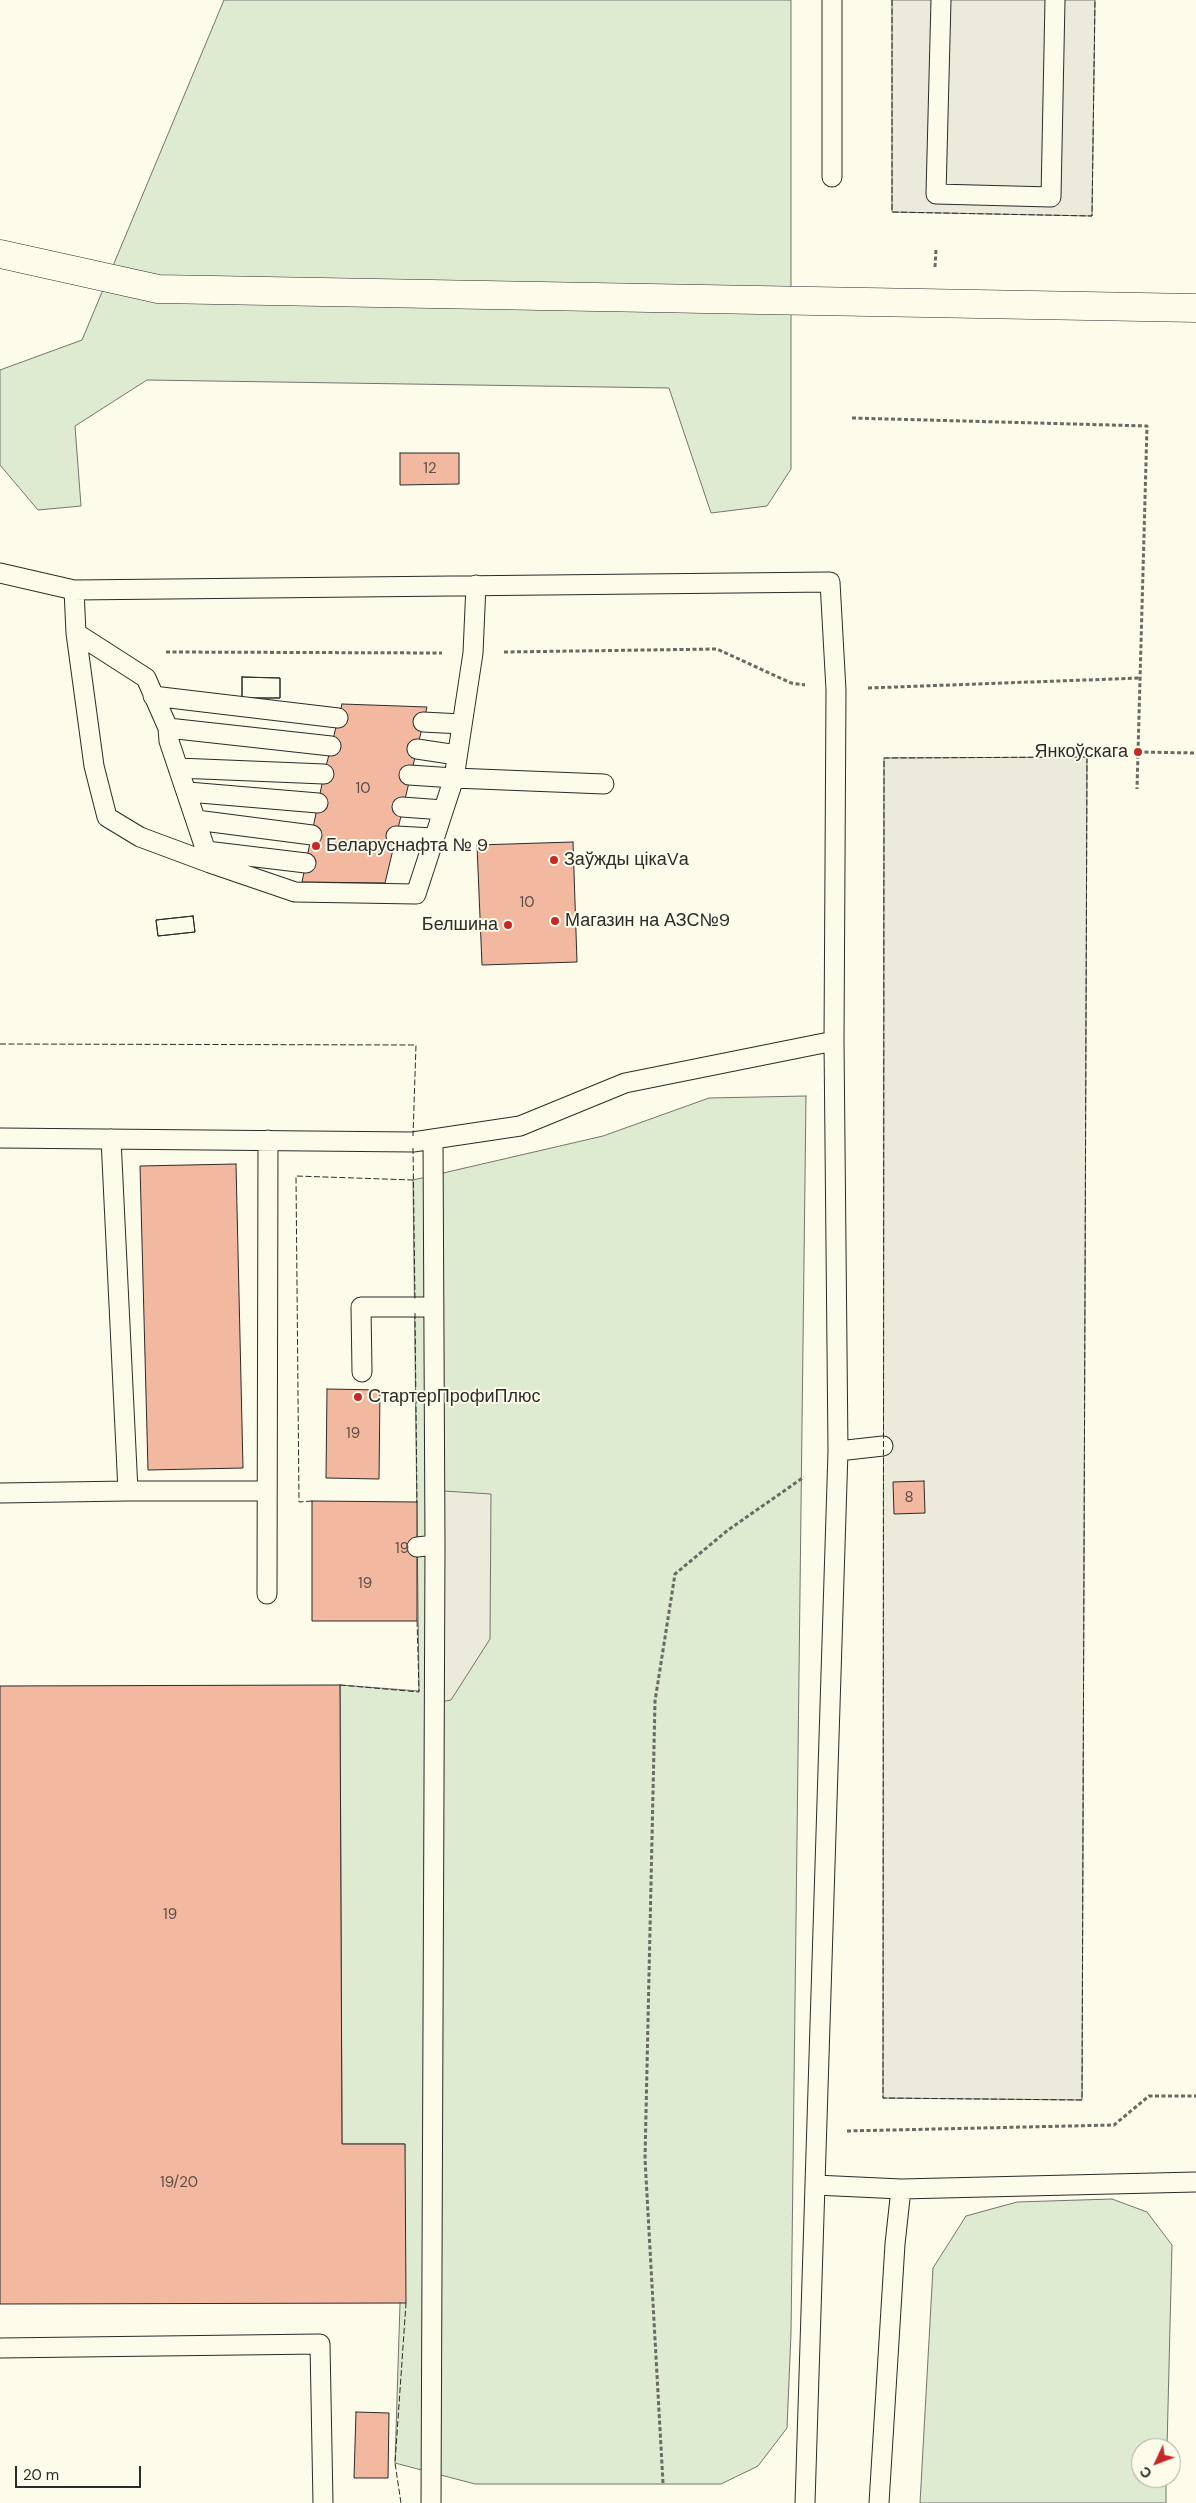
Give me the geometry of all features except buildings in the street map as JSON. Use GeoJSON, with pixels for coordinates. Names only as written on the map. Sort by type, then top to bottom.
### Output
{"type":"FeatureCollection","features":[{"type":"Feature","properties":{"kind":"main road"},"geometry":{"type":"LineString","coordinates":[[0,254],[158,288],[1196,308]]}},
{"type":"Feature","properties":{"kind":"lane"},"geometry":{"type":"LineString","coordinates":[[832,0],[832,177]]}},
{"type":"Feature","properties":{"kind":"lane"},"geometry":{"type":"LineString","coordinates":[[940,0],[936,194],[1051,197],[1055,0]]}},
{"type":"Feature","properties":{"kind":"lane"},"geometry":{"type":"LineString","coordinates":[[0,573],[74,590],[830,582],[836,690],[834,1041],[838,1451],[805,2503]]}},
{"type":"Feature","properties":{"kind":"lane"},"geometry":{"type":"LineString","coordinates":[[74,590],[76,633],[94,766],[107,817],[140,837],[208,857],[295,892],[416,894],[454,778],[473,653],[476,585]]}},
{"type":"Feature","properties":{"kind":"lane"},"geometry":{"type":"LineString","coordinates":[[76,633],[146,678],[168,728],[178,768],[188,792],[208,857]]}},
{"type":"Feature","properties":{"kind":"lane"},"geometry":{"type":"LineString","coordinates":[[153,696],[338,718]]}},
{"type":"Feature","properties":{"kind":"lane"},"geometry":{"type":"LineString","coordinates":[[423,722],[462,724]]}},
{"type":"Feature","properties":{"kind":"lane"},"geometry":{"type":"LineString","coordinates":[[168,728],[331,746]]}},
{"type":"Feature","properties":{"kind":"lane"},"geometry":{"type":"LineString","coordinates":[[417,749],[457,755]]}},
{"type":"Feature","properties":{"kind":"lane"},"geometry":{"type":"LineString","coordinates":[[178,768],[324,774]]}},
{"type":"Feature","properties":{"kind":"lane"},"geometry":{"type":"LineString","coordinates":[[409,775],[604,784]]}},
{"type":"Feature","properties":{"kind":"lane"},"geometry":{"type":"LineString","coordinates":[[188,792],[318,803]]}},
{"type":"Feature","properties":{"kind":"lane"},"geometry":{"type":"LineString","coordinates":[[402,807],[443,810]]}},
{"type":"Feature","properties":{"kind":"lane"},"geometry":{"type":"LineString","coordinates":[[196,820],[312,835]]}},
{"type":"Feature","properties":{"kind":"lane"},"geometry":{"type":"LineString","coordinates":[[396,836],[434,838]]}},
{"type":"Feature","properties":{"kind":"lane"},"geometry":{"type":"LineString","coordinates":[[208,857],[306,863]]}},
{"type":"Feature","properties":{"kind":"lane"},"geometry":{"type":"LineString","coordinates":[[0,1138],[413,1142],[520,1126],[625,1083],[834,1041]]}},
{"type":"Feature","properties":{"kind":"lane"},"geometry":{"type":"LineString","coordinates":[[111,1139],[128,1491]]}},
{"type":"Feature","properties":{"kind":"lane"},"geometry":{"type":"LineString","coordinates":[[431,2503],[426,1546],[434,1307],[433,1139]]}},
{"type":"Feature","properties":{"kind":"lane"},"geometry":{"type":"LineString","coordinates":[[267,1594],[268,1140]]}},
{"type":"Feature","properties":{"kind":"lane"},"geometry":{"type":"LineString","coordinates":[[362,1372],[361,1307],[434,1307]]}},
{"type":"Feature","properties":{"kind":"lane"},"geometry":{"type":"LineString","coordinates":[[838,1451],[884,1446]]}},
{"type":"Feature","properties":{"kind":"lane"},"geometry":{"type":"LineString","coordinates":[[0,1494],[128,1491],[267,1491]]}},
{"type":"Feature","properties":{"kind":"lane"},"geometry":{"type":"LineString","coordinates":[[815,2185],[901,2189],[1196,2182]]}},
{"type":"Feature","properties":{"kind":"lane"},"geometry":{"type":"LineString","coordinates":[[879,2503],[895,2244],[901,2189]]}},
{"type":"Feature","properties":{"kind":"lane"},"geometry":{"type":"LineString","coordinates":[[0,2348],[320,2344],[322,2503]]}},
{"type":"Feature","properties":{"kind":"path"},"geometry":{"type":"LineString","coordinates":[[852,418],[1147,426],[1137,789]]}},
{"type":"Feature","properties":{"kind":"path"},"geometry":{"type":"LineString","coordinates":[[165,652],[473,653],[717,649],[790,683],[836,690],[1140,678]]}},
{"type":"Feature","properties":{"kind":"path"},"geometry":{"type":"LineString","coordinates":[[1138,752],[1196,753]]}},
{"type":"Feature","properties":{"kind":"path"},"geometry":{"type":"LineString","coordinates":[[663,2483],[646,2159],[656,1701],[674,1574],[728,1530],[787,1491],[838,1451]]}},
{"type":"Feature","properties":{"kind":"path"},"geometry":{"type":"LineString","coordinates":[[817,2131],[1114,2125],[1149,2096],[1196,2096]]}},
{"type":"Feature","properties":{"kind":"green space"},"geometry":{"type":"Polygon","coordinates":[[[224,0],[791,0],[791,469],[767,506],[711,513],[669,388],[147,380],[75,426],[81,506],[38,510],[0,465],[0,370],[82,340],[224,0]]]}},
{"type":"Feature","properties":{"kind":"green space"},"geometry":{"type":"Polygon","coordinates":[[[806,1096],[791,2333],[787,2428],[758,2466],[721,2484],[475,2484],[395,2463],[405,2144],[342,2144],[340,1685],[419,1691],[413,1180],[603,1136],[709,1098],[806,1096]]]}},
{"type":"Feature","properties":{"kind":"green space"},"geometry":{"type":"Polygon","coordinates":[[[1112,2199],[1147,2212],[1172,2245],[1167,2438],[1131,2438],[1131,2488],[1166,2488],[1166,2503],[920,2503],[933,2268],[966,2216],[1017,2202],[1112,2199]]]}},
{"type":"Feature","properties":{"kind":"shaded area"},"geometry":{"type":"Polygon","coordinates":[[[892,0],[1095,0],[1092,216],[892,212],[892,0]]]}},
{"type":"Feature","properties":{"kind":"shaded area"},"geometry":{"type":"Polygon","coordinates":[[[1087,757],[1082,2100],[883,2098],[884,758],[1087,757]]]}},
{"type":"Feature","properties":{"kind":"shaded area"},"geometry":{"type":"Polygon","coordinates":[[[428,1490],[491,1494],[490,1639],[451,1700],[435,1703],[428,1490]]]}},
{"type":"Feature","properties":{"kind":"fence"},"geometry":{"type":"LineString","coordinates":[[892,0],[892,212],[1092,216],[1095,0]]}},
{"type":"Feature","properties":{"kind":"fence"},"geometry":{"type":"LineString","coordinates":[[1087,757],[1082,2100],[883,2098],[884,758],[1087,757]]}},
{"type":"Feature","properties":{"kind":"fence"},"geometry":{"type":"LineString","coordinates":[[0,1044],[416,1045],[413,1136]]}},
{"type":"Feature","properties":{"kind":"fence"},"geometry":{"type":"LineString","coordinates":[[413,1148],[415,1301]]}},
{"type":"Feature","properties":{"kind":"fence"},"geometry":{"type":"LineString","coordinates":[[312,1501],[299,1502],[296,1176],[413,1180]]}},
{"type":"Feature","properties":{"kind":"fence"},"geometry":{"type":"LineString","coordinates":[[415,1313],[417,1503]]}},
{"type":"Feature","properties":{"kind":"fence"},"geometry":{"type":"LineString","coordinates":[[340,1685],[419,1692],[417,1618]]}},
{"type":"Feature","properties":{"kind":"fence"},"geometry":{"type":"LineString","coordinates":[[401,2503],[395,2463],[406,2303]]}},
{"type":"Feature","properties":{"kind":"place","name":"Янкоўскага"},"geometry":{"type":"Point","coordinates":[1138,752]}},
{"type":"Feature","properties":{"kind":"place","name":"Беларуснафта № 9"},"geometry":{"type":"Point","coordinates":[316,846]}},
{"type":"Feature","properties":{"kind":"place","name":"Заўжды цікаVа"},"geometry":{"type":"Point","coordinates":[554,860]}},
{"type":"Feature","properties":{"kind":"place","name":"Магазин на АЗС№9"},"geometry":{"type":"Point","coordinates":[555,921]}},
{"type":"Feature","properties":{"kind":"place","name":"Белшина"},"geometry":{"type":"Point","coordinates":[508,925]}},
{"type":"Feature","properties":{"kind":"place","name":"СтартерПрофиПлюс"},"geometry":{"type":"Point","coordinates":[358,1397]}}]}
